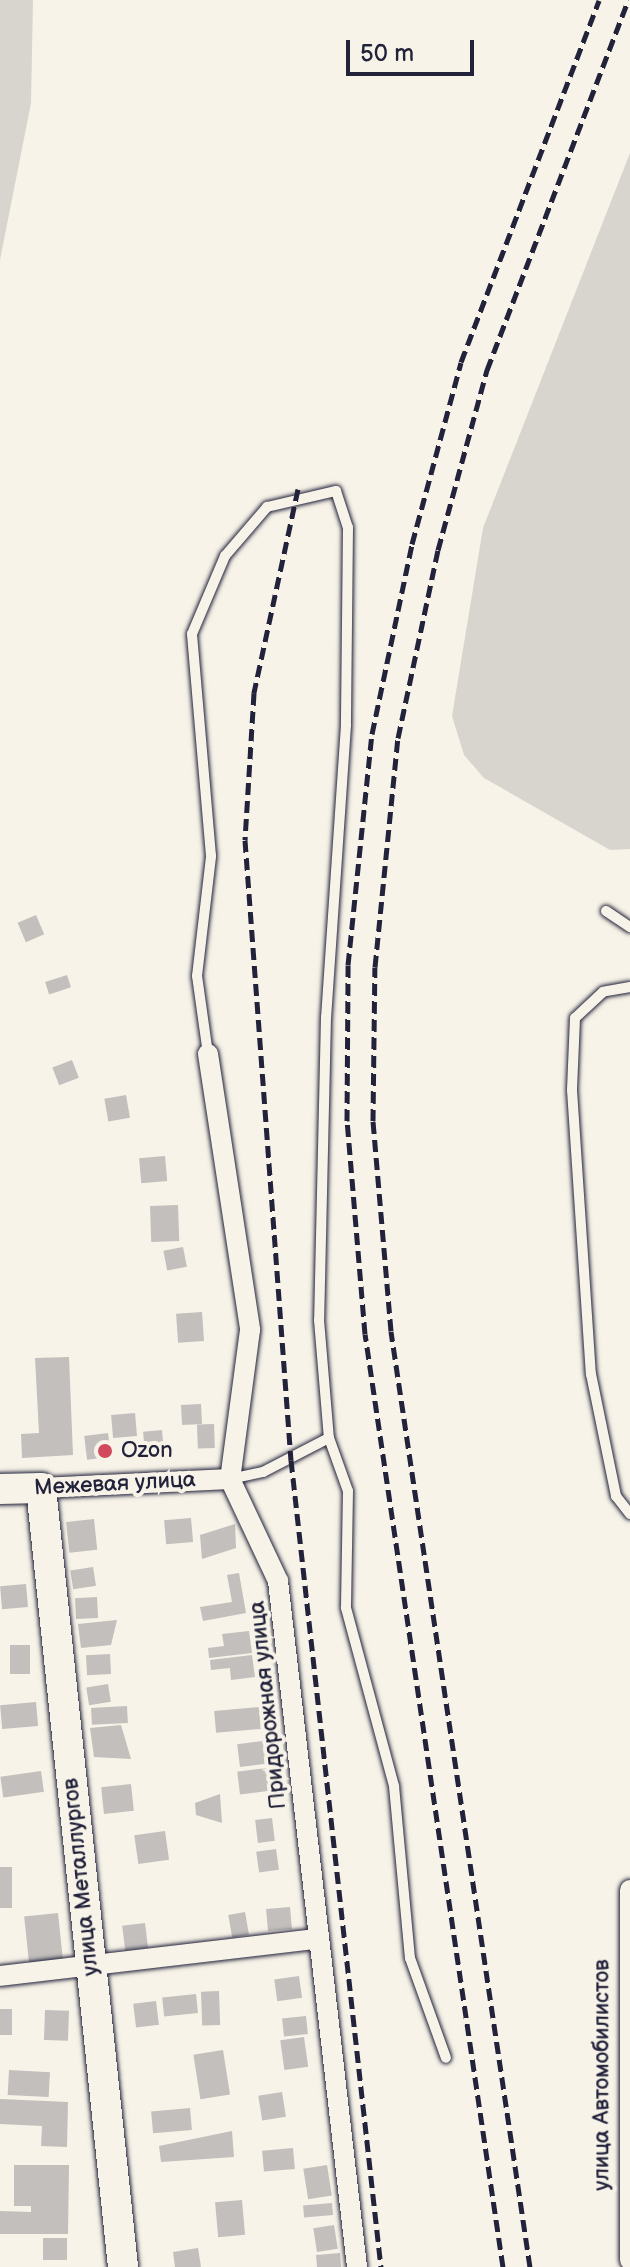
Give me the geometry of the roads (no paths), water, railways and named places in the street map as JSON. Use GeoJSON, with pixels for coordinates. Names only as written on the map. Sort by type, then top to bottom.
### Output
{"type":"FeatureCollection","features":[{"type":"Feature","properties":{"kind":"street"},"geometry":{"type":"LineString","coordinates":[[208,1054],[250,1330],[230,1479]]}},
{"type":"Feature","properties":{"kind":"street","name":"Межевая улица"},"geometry":{"type":"LineString","coordinates":[[0,1489],[230,1479]]}},
{"type":"Feature","properties":{"kind":"street","name":"Придорожная улица"},"geometry":{"type":"LineString","coordinates":[[230,1479],[278,1581],[357,2267]]}},
{"type":"Feature","properties":{"kind":"street","name":"улица Металлургов"},"geometry":{"type":"LineString","coordinates":[[41,1488],[123,2267]]}},
{"type":"Feature","properties":{"kind":"street","name":"улица Автомобилистов"},"geometry":{"type":"LineString","coordinates":[[630,1890],[630,2260]]}},
{"type":"Feature","properties":{"kind":"street"},"geometry":{"type":"LineString","coordinates":[[0,1976],[91,1970],[317,1939]]}},
{"type":"Feature","properties":{"kind":"lane"},"geometry":{"type":"LineString","coordinates":[[208,1054],[197,976],[211,856],[192,634],[225,556],[267,507],[336,491],[348,527],[346,725],[320,1224],[329,1438],[348,1491],[346,1608],[394,1786],[410,1958],[446,2058]]}},
{"type":"Feature","properties":{"kind":"lane"},"geometry":{"type":"LineString","coordinates":[[606,911],[630,927]]}},
{"type":"Feature","properties":{"kind":"lane"},"geometry":{"type":"LineString","coordinates":[[630,987],[603,992],[575,1018],[572,1090],[591,1374],[616,1496],[630,1514]]}},
{"type":"Feature","properties":{"kind":"lane"},"geometry":{"type":"LineString","coordinates":[[230,1479],[263,1472],[329,1438]]}},
{"type":"Feature","properties":{"kind":"railway"},"geometry":{"type":"LineString","coordinates":[[503,2267],[365,1334],[347,1121],[348,965],[372,734],[412,544],[461,362],[599,0]]}},
{"type":"Feature","properties":{"kind":"railway"},"geometry":{"type":"LineString","coordinates":[[530,2267],[391,1331],[373,1121],[375,967],[398,738],[438,550],[487,370],[628,0]]}},
{"type":"Feature","properties":{"kind":"railway"},"geometry":{"type":"LineString","coordinates":[[298,489],[254,693],[245,840],[291,1460],[381,2267]]}},
{"type":"Feature","properties":{"kind":"place","name":"Ozon"},"geometry":{"type":"Point","coordinates":[105,1451]}}]}
